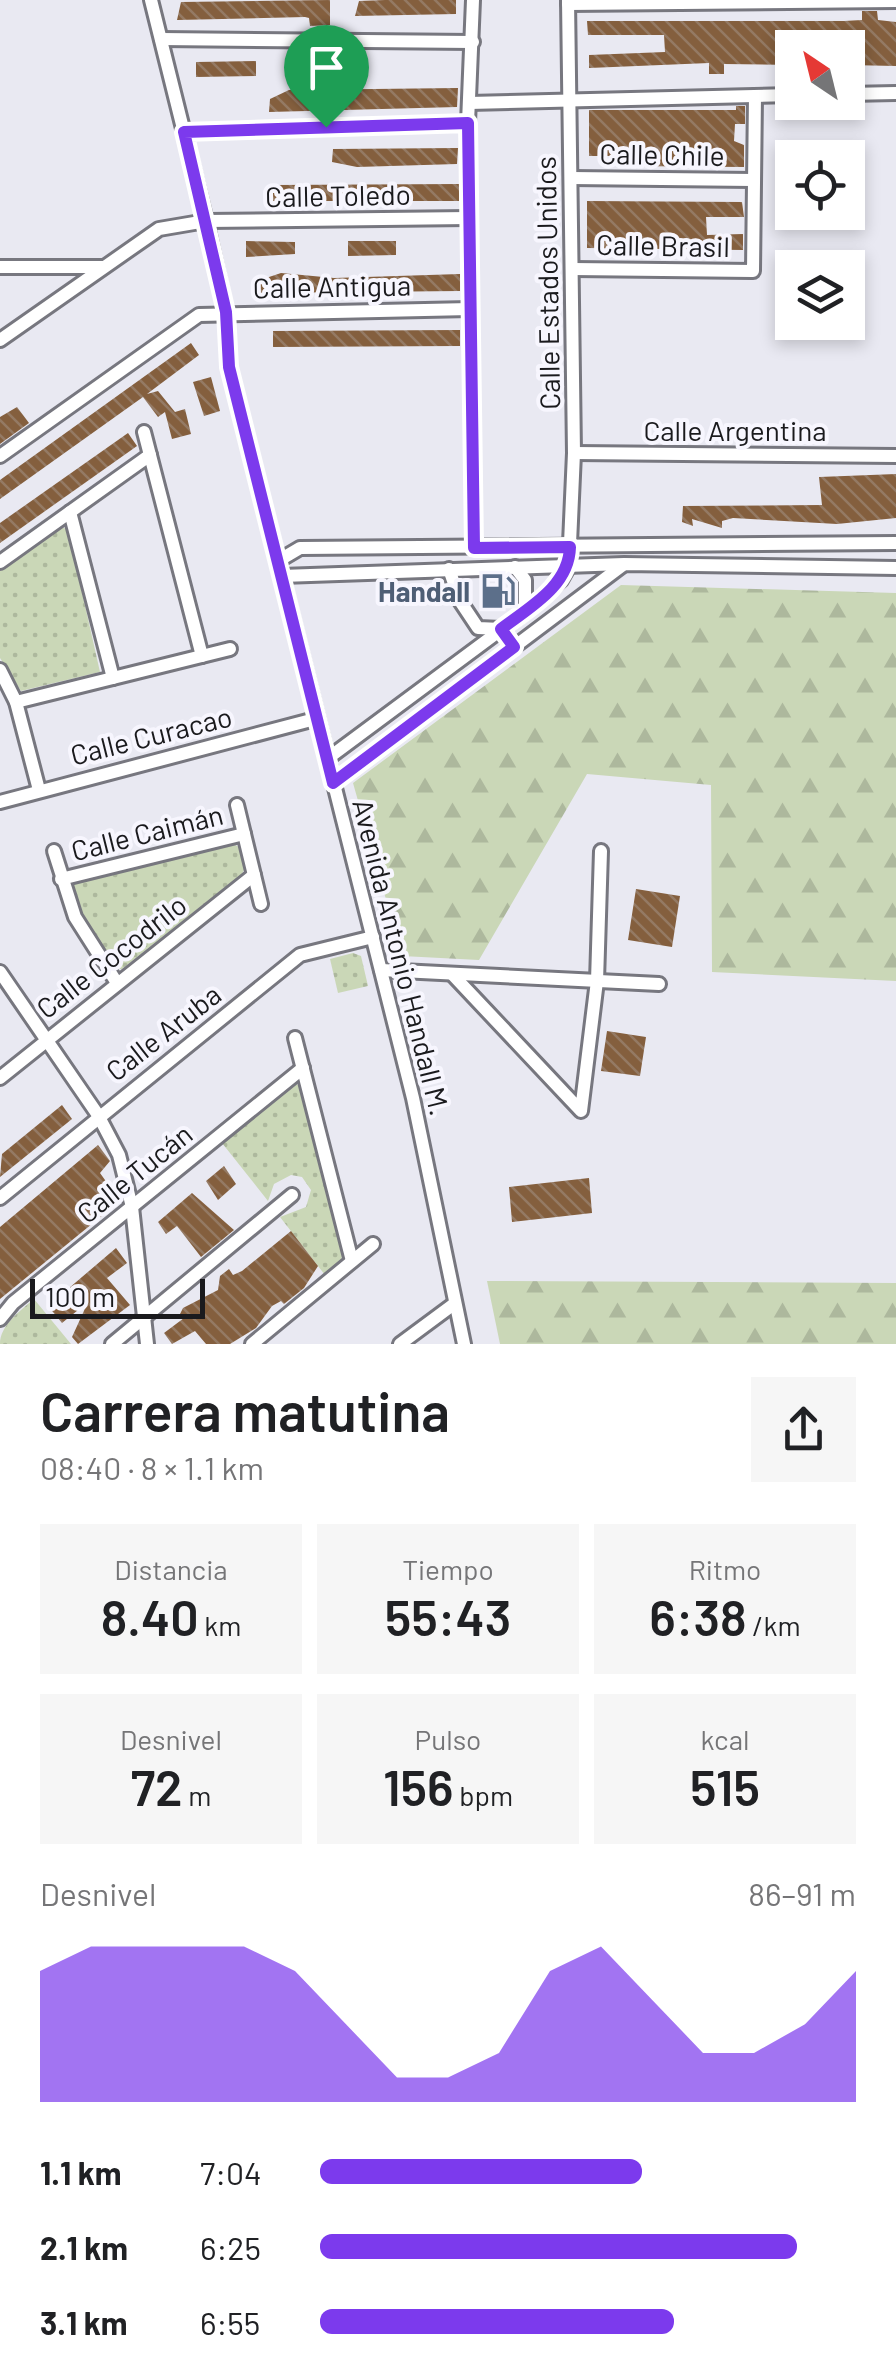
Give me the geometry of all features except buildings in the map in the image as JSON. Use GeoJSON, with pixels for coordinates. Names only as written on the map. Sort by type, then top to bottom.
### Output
{"type":"FeatureCollection","features":[{"type":"Feature","properties":{"kind":"street","name":"Avenida Antonio Handall M."},"geometry":{"type":"LineString","coordinates":[[151,0],[226,312],[229,367],[381,970],[464,1344]]}},
{"type":"Feature","properties":{"kind":"street"},"geometry":{"type":"LineString","coordinates":[[473,0],[468,123],[474,548]]}},
{"type":"Feature","properties":{"kind":"street"},"geometry":{"type":"LineString","coordinates":[[568,2],[896,1]]}},
{"type":"Feature","properties":{"kind":"street","name":"Calle Estados Unidos"},"geometry":{"type":"LineString","coordinates":[[568,2],[574,453],[569,566]]}},
{"type":"Feature","properties":{"kind":"street"},"geometry":{"type":"LineString","coordinates":[[160,39],[473,42]]}},
{"type":"Feature","properties":{"kind":"street"},"geometry":{"type":"LineString","coordinates":[[865,94],[896,93]]}},
{"type":"Feature","properties":{"kind":"street"},"geometry":{"type":"LineString","coordinates":[[470,103],[775,95]]}},
{"type":"Feature","properties":{"kind":"street"},"geometry":{"type":"LineString","coordinates":[[753,180],[755,96]]}},
{"type":"Feature","properties":{"kind":"street"},"geometry":{"type":"LineString","coordinates":[[184,132],[468,123]]}},
{"type":"Feature","properties":{"kind":"street","name":"Calle Chile"},"geometry":{"type":"LineString","coordinates":[[571,178],[753,180]]}},
{"type":"Feature","properties":{"kind":"street","name":"Calle Brasil"},"geometry":{"type":"LineString","coordinates":[[573,270],[753,271],[753,180]]}},
{"type":"Feature","properties":{"kind":"street","name":"Calle Toledo"},"geometry":{"type":"LineString","coordinates":[[0,340],[159,229],[206,221],[470,218]]}},
{"type":"Feature","properties":{"kind":"street"},"geometry":{"type":"LineString","coordinates":[[0,266],[104,267]]}},
{"type":"Feature","properties":{"kind":"street","name":"Calle Antigua"},"geometry":{"type":"LineString","coordinates":[[0,456],[199,315],[470,309]]}},
{"type":"Feature","properties":{"kind":"street"},"geometry":{"type":"LineString","coordinates":[[144,432],[202,656]]}},
{"type":"Feature","properties":{"kind":"street","name":"Calle Argentina"},"geometry":{"type":"LineString","coordinates":[[574,453],[896,456]]}},
{"type":"Feature","properties":{"kind":"street"},"geometry":{"type":"LineString","coordinates":[[0,562],[150,455]]}},
{"type":"Feature","properties":{"kind":"street"},"geometry":{"type":"LineString","coordinates":[[70,512],[113,678]]}},
{"type":"Feature","properties":{"kind":"street"},"geometry":{"type":"LineString","coordinates":[[278,560],[300,548],[896,543]]}},
{"type":"Feature","properties":{"kind":"street"},"geometry":{"type":"LineString","coordinates":[[333,783],[624,564]]}},
{"type":"Feature","properties":{"kind":"street"},"geometry":{"type":"LineString","coordinates":[[282,576],[624,564],[896,568]]}},
{"type":"Feature","properties":{"kind":"street"},"geometry":{"type":"LineString","coordinates":[[327,758],[524,612],[561,580],[569,566]]}},
{"type":"Feature","properties":{"kind":"street"},"geometry":{"type":"LineString","coordinates":[[449,568],[460,601],[478,628],[501,629]]}},
{"type":"Feature","properties":{"kind":"street"},"geometry":{"type":"LineString","coordinates":[[515,568],[525,580],[524,612]]}},
{"type":"Feature","properties":{"kind":"street"},"geometry":{"type":"LineString","coordinates":[[501,629],[514,647]]}},
{"type":"Feature","properties":{"kind":"street"},"geometry":{"type":"LineString","coordinates":[[16,702],[230,649]]}},
{"type":"Feature","properties":{"kind":"street"},"geometry":{"type":"LineString","coordinates":[[0,670],[16,702],[39,790]]}},
{"type":"Feature","properties":{"kind":"street","name":"Calle Curacao"},"geometry":{"type":"LineString","coordinates":[[0,802],[315,719]]}},
{"type":"Feature","properties":{"kind":"street"},"geometry":{"type":"LineString","coordinates":[[237,805],[261,904]]}},
{"type":"Feature","properties":{"kind":"street","name":"Calle Caimán"},"geometry":{"type":"LineString","coordinates":[[61,879],[244,834]]}},
{"type":"Feature","properties":{"kind":"street","name":"Calle Caimán"},"geometry":{"type":"LineString","coordinates":[[54,851],[61,879],[86,937],[117,983]]}},
{"type":"Feature","properties":{"kind":"street"},"geometry":{"type":"LineString","coordinates":[[452,974],[581,1111],[597,981],[601,851]]}},
{"type":"Feature","properties":{"kind":"street","name":"Calle Cocodrilo"},"geometry":{"type":"LineString","coordinates":[[0,1078],[254,876]]}},
{"type":"Feature","properties":{"kind":"street","name":"Calle Aruba"},"geometry":{"type":"LineString","coordinates":[[0,1198],[300,955],[373,937]]}},
{"type":"Feature","properties":{"kind":"street"},"geometry":{"type":"LineString","coordinates":[[381,970],[660,984]]}},
{"type":"Feature","properties":{"kind":"street"},"geometry":{"type":"LineString","coordinates":[[0,972],[98,1115],[120,1155],[132,1206],[147,1344]]}},
{"type":"Feature","properties":{"kind":"street"},"geometry":{"type":"LineString","coordinates":[[295,1038],[352,1261]]}},
{"type":"Feature","properties":{"kind":"street","name":"Calle Tucán"},"geometry":{"type":"LineString","coordinates":[[0,1319],[12,1304],[303,1068]]}},
{"type":"Feature","properties":{"kind":"street"},"geometry":{"type":"LineString","coordinates":[[112,1344],[292,1195]]}},
{"type":"Feature","properties":{"kind":"street"},"geometry":{"type":"LineString","coordinates":[[252,1344],[374,1244]]}},
{"type":"Feature","properties":{"kind":"street"},"geometry":{"type":"LineString","coordinates":[[400,1344],[454,1304]]}},
{"type":"Feature","properties":{"kind":"green space"},"geometry":{"type":"Polygon","coordinates":[[[62,527],[68,530],[100,672],[21,691],[0,658],[0,571],[62,527]]]}},
{"type":"Feature","properties":{"kind":"green space"},"geometry":{"type":"Polygon","coordinates":[[[621,585],[896,593],[896,981],[712,972],[711,785],[587,774],[479,960],[402,956],[353,783],[621,585]]]}},
{"type":"Feature","properties":{"kind":"green space"},"geometry":{"type":"Polygon","coordinates":[[[235,845],[241,848],[246,866],[242,874],[122,969],[115,969],[87,927],[72,890],[74,882],[235,845]]]}},
{"type":"Feature","properties":{"kind":"green space"},"geometry":{"type":"Polygon","coordinates":[[[353,953],[361,956],[368,986],[338,993],[330,959],[353,953]]]}},
{"type":"Feature","properties":{"kind":"green space"},"geometry":{"type":"Polygon","coordinates":[[[294,1084],[300,1085],[343,1252],[341,1261],[325,1275],[280,1217],[306,1207],[311,1190],[302,1177],[291,1175],[274,1184],[268,1201],[222,1143],[294,1084]]]}},
{"type":"Feature","properties":{"kind":"green space"},"geometry":{"type":"Polygon","coordinates":[[[487,1281],[896,1283],[896,1344],[500,1344],[487,1281]]]}},
{"type":"Feature","properties":{"kind":"green space"},"geometry":{"type":"Polygon","coordinates":[[[34,1299],[71,1344],[0,1344],[7,1325],[34,1299]]]}},
{"type":"Feature","properties":{"kind":"place","name":"Handall"},"geometry":{"type":"Point","coordinates":[498,591]}},
{"type":"Feature","properties":{"kind":"route"},"geometry":{"type":"LineString","coordinates":[[468,123],[474,548],[570,547],[569,566],[561,580],[501,629],[514,647],[333,783],[229,367],[226,312],[184,132],[326,127],[468,123]]}}]}
